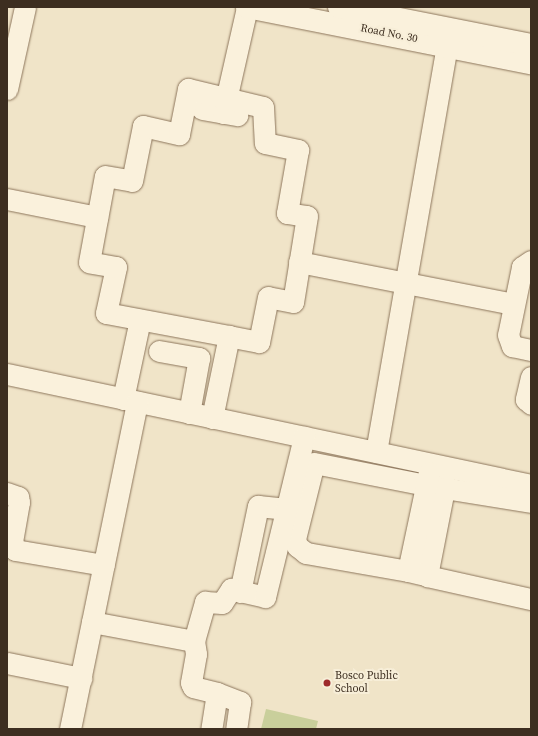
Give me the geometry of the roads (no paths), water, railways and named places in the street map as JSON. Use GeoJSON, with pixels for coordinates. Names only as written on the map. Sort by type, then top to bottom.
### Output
{"type":"FeatureCollection","features":[{"type":"Feature","properties":{"kind":"street"},"geometry":{"type":"LineString","coordinates":[[7,89],[25,7]]}},
{"type":"Feature","properties":{"kind":"street"},"geometry":{"type":"LineString","coordinates":[[225,104],[247,7]]}},
{"type":"Feature","properties":{"kind":"street","name":"Road No. 30"},"geometry":{"type":"LineString","coordinates":[[247,7],[447,45],[531,63]]}},
{"type":"Feature","properties":{"kind":"street","name":"Road No. 30"},"geometry":{"type":"LineString","coordinates":[[339,7],[531,45]]}},
{"type":"Feature","properties":{"kind":"street"},"geometry":{"type":"LineString","coordinates":[[376,452],[447,45]]}},
{"type":"Feature","properties":{"kind":"street"},"geometry":{"type":"LineString","coordinates":[[202,109],[225,104],[263,107],[265,143],[298,150],[287,213],[307,216],[293,302],[268,296],[259,342],[106,313],[116,267],[89,262],[105,176],[132,182],[144,126],[179,134],[188,89],[225,104],[254,119]]}},
{"type":"Feature","properties":{"kind":"street"},"geometry":{"type":"LineString","coordinates":[[7,199],[98,217]]}},
{"type":"Feature","properties":{"kind":"street"},"geometry":{"type":"LineString","coordinates":[[531,261],[522,267],[514,304],[510,344],[531,350]]}},
{"type":"Feature","properties":{"kind":"street"},"geometry":{"type":"LineString","coordinates":[[299,262],[514,304]]}},
{"type":"Feature","properties":{"kind":"street"},"geometry":{"type":"LineString","coordinates":[[70,729],[104,565],[130,400],[140,320]]}},
{"type":"Feature","properties":{"kind":"street"},"geometry":{"type":"LineString","coordinates":[[212,418],[229,336]]}},
{"type":"Feature","properties":{"kind":"street"},"geometry":{"type":"LineString","coordinates":[[159,351],[199,358],[189,413]]}},
{"type":"Feature","properties":{"kind":"street"},"geometry":{"type":"LineString","coordinates":[[7,374],[531,485]]}},
{"type":"Feature","properties":{"kind":"street"},"geometry":{"type":"LineString","coordinates":[[531,377],[526,399],[531,404]]}},
{"type":"Feature","properties":{"kind":"street"},"geometry":{"type":"LineString","coordinates":[[236,729],[240,702],[218,693],[193,687],[191,683],[196,654],[194,641],[206,602],[222,603],[231,589],[265,597],[304,437]]}},
{"type":"Feature","properties":{"kind":"street"},"geometry":{"type":"LineString","coordinates":[[531,502],[314,463],[295,539],[297,546],[306,553],[417,573],[531,599]]}},
{"type":"Feature","properties":{"kind":"street"},"geometry":{"type":"LineString","coordinates":[[417,573],[438,485],[431,464]]}},
{"type":"Feature","properties":{"kind":"street"},"geometry":{"type":"LineString","coordinates":[[7,494],[18,497],[19,502],[12,541],[15,550],[104,565]]}},
{"type":"Feature","properties":{"kind":"street"},"geometry":{"type":"LineString","coordinates":[[240,592],[258,506],[287,509]]}},
{"type":"Feature","properties":{"kind":"street"},"geometry":{"type":"LineString","coordinates":[[92,622],[194,641]]}},
{"type":"Feature","properties":{"kind":"street"},"geometry":{"type":"LineString","coordinates":[[7,663],[81,678]]}},
{"type":"Feature","properties":{"kind":"street"},"geometry":{"type":"LineString","coordinates":[[211,729],[218,693]]}},
{"type":"Feature","properties":{"kind":"place","name":"Bosco Public School"},"geometry":{"type":"Point","coordinates":[327,683]}}]}
